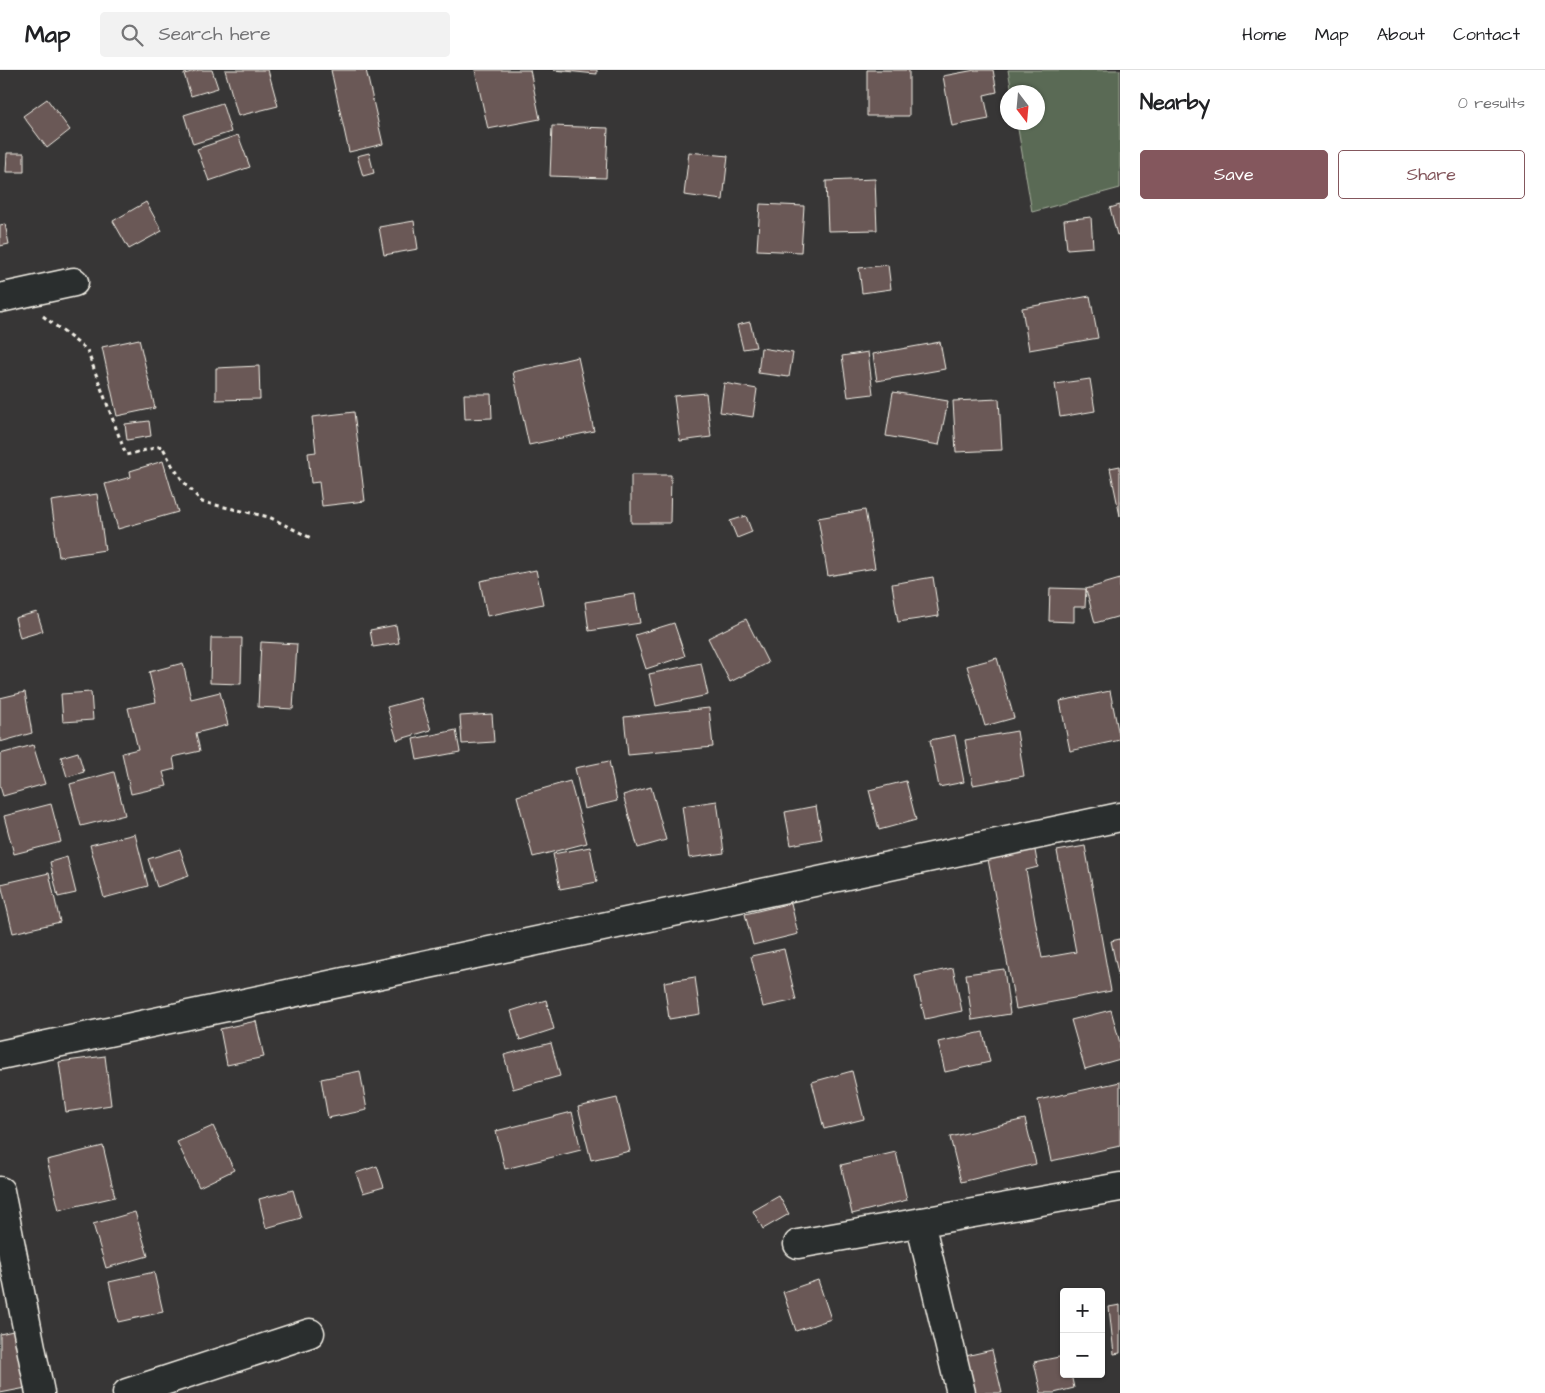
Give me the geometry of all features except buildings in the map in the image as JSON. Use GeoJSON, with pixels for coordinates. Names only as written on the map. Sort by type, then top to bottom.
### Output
{"type":"FeatureCollection","features":[{"type":"Feature","properties":{"kind":"street"},"geometry":{"type":"LineString","coordinates":[[7,296],[74,282]]}},
{"type":"Feature","properties":{"kind":"street"},"geometry":{"type":"LineString","coordinates":[[0,1055],[1120,817]]}},
{"type":"Feature","properties":{"kind":"street"},"geometry":{"type":"LineString","coordinates":[[798,1244],[1120,1187]]}},
{"type":"Feature","properties":{"kind":"street"},"geometry":{"type":"LineString","coordinates":[[0,1191],[40,1393]]}},
{"type":"Feature","properties":{"kind":"street"},"geometry":{"type":"LineString","coordinates":[[920,1222],[961,1393]]}},
{"type":"Feature","properties":{"kind":"street"},"geometry":{"type":"LineString","coordinates":[[127,1393],[310,1333]]}},
{"type":"Feature","properties":{"kind":"path"},"geometry":{"type":"LineString","coordinates":[[7,296],[87,350],[126,455],[162,446],[177,473],[202,502],[269,517],[313,539]]}},
{"type":"Feature","properties":{"kind":"green space"},"geometry":{"type":"Polygon","coordinates":[[[1008,70],[1120,70],[1120,188],[1032,212],[1018,130],[1045,130],[1045,85],[1011,85],[1008,70]]]}}]}
